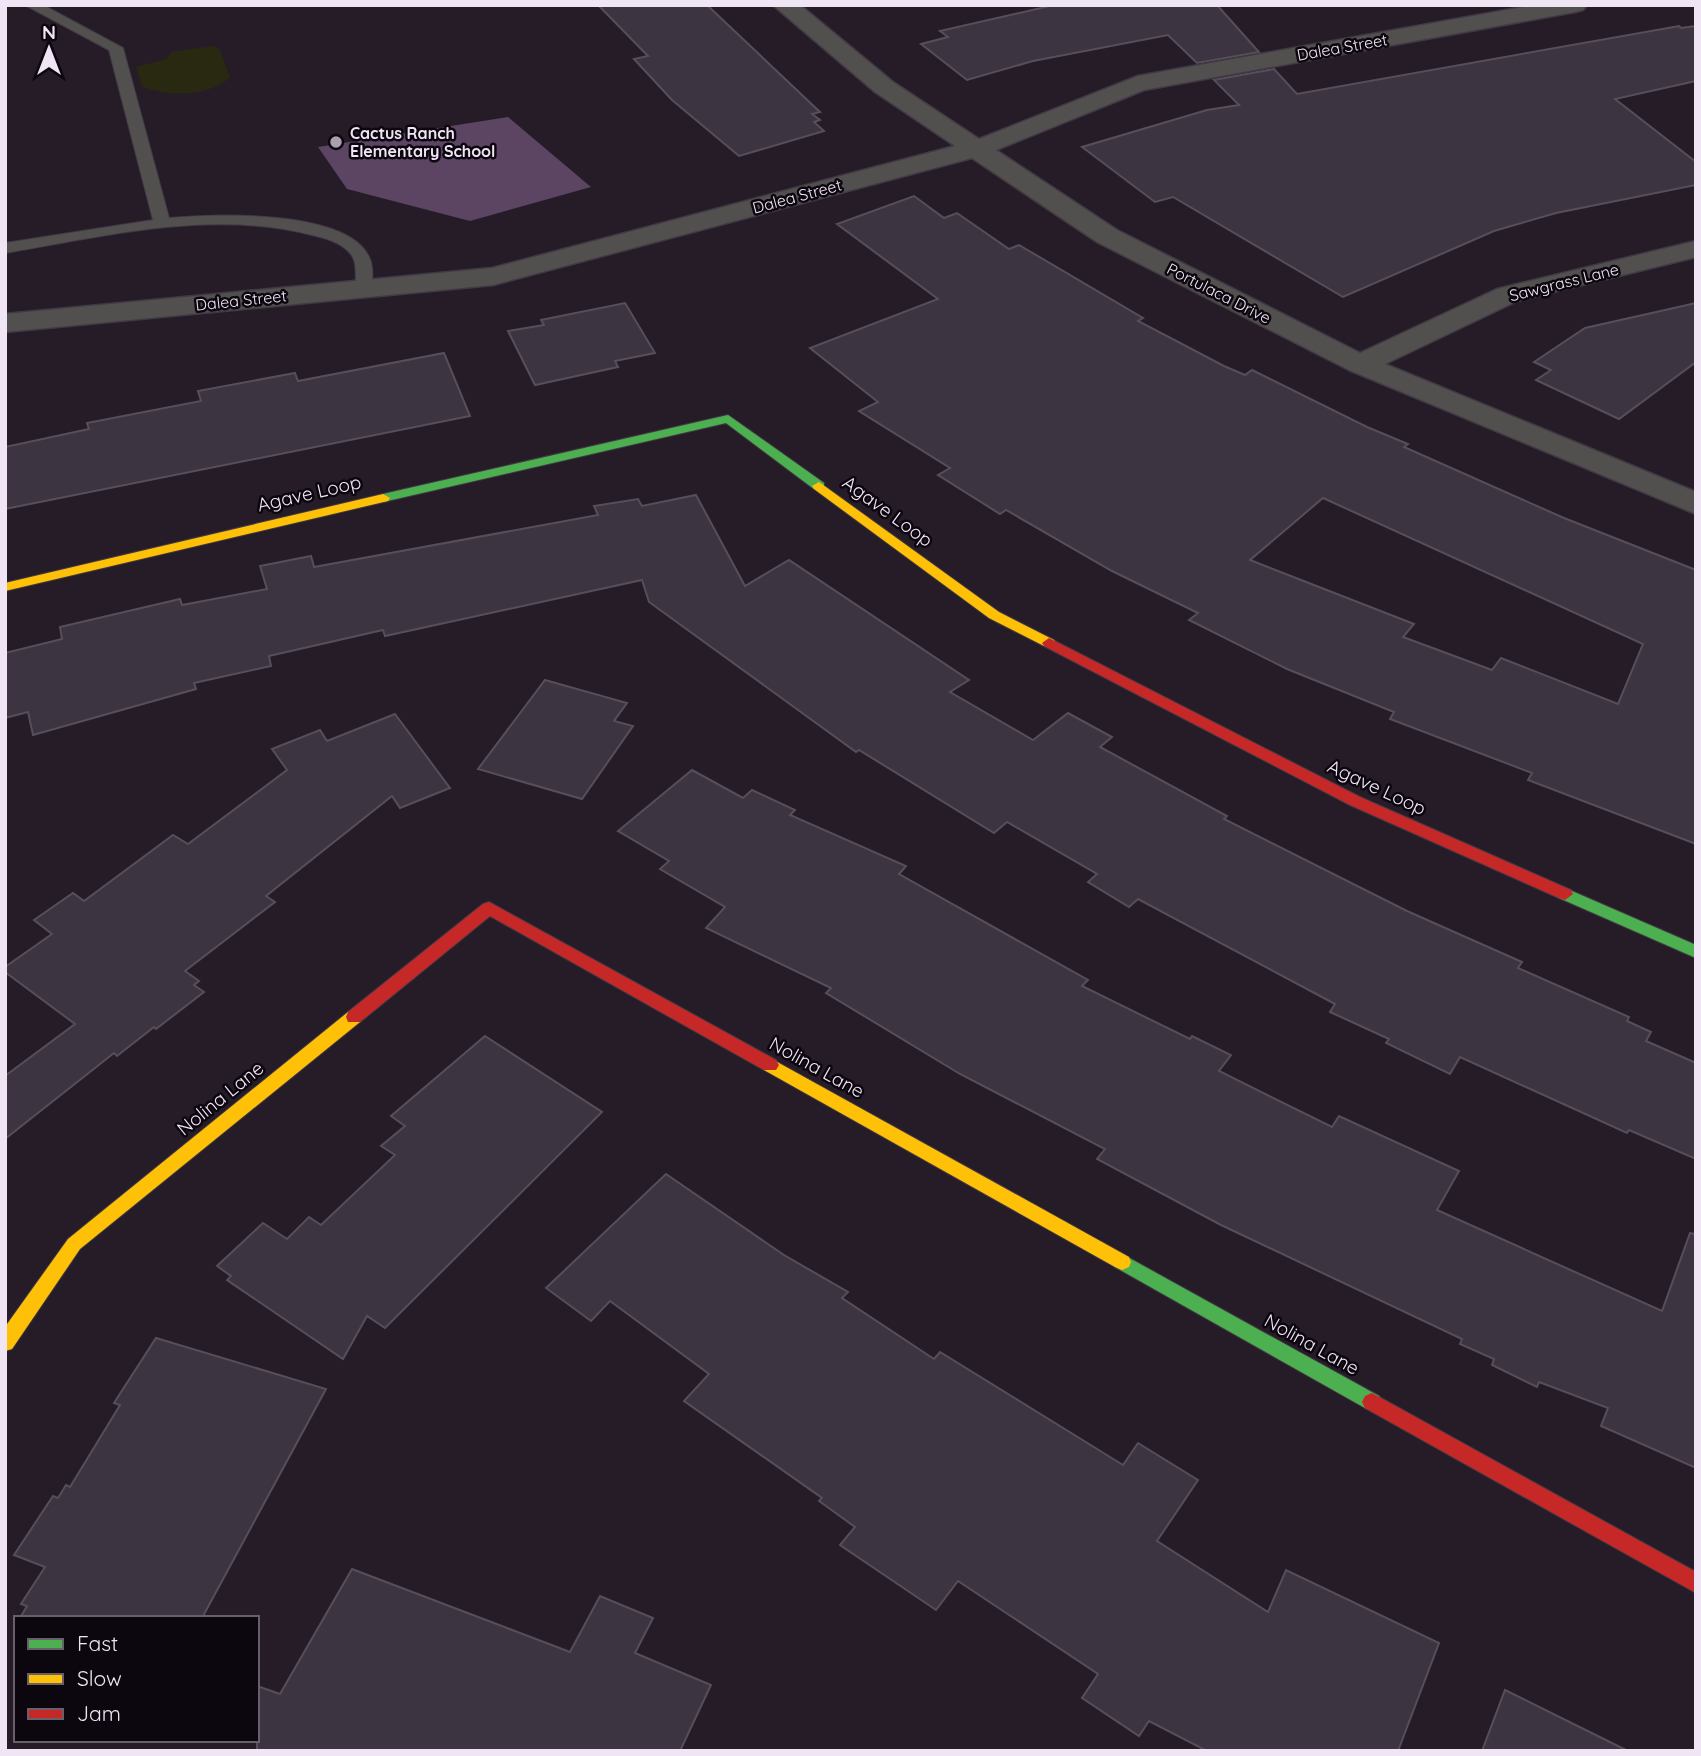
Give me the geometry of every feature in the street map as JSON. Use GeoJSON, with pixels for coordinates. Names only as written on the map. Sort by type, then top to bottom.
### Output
{"type":"FeatureCollection","features":[{"type":"Feature","properties":{"kind":"street","name":"Portulaca Drive"},"geometry":{"type":"LineString","coordinates":[[785,5],[884,87],[1107,236],[1360,364],[1696,504]]}},
{"type":"Feature","properties":{"kind":"street","name":"Dalea Street"},"geometry":{"type":"LineString","coordinates":[[5,323],[493,276],[978,148],[1138,84],[1575,5]]}},
{"type":"Feature","properties":{"kind":"street","name":"Sawgrass Lane"},"geometry":{"type":"LineString","coordinates":[[1360,364],[1507,295],[1696,249]]}},
{"type":"Feature","properties":{"kind":"street","name":"Agave Loop"},"geometry":{"type":"LineString","coordinates":[[5,587],[79,567],[728,418],[994,615],[1355,802],[1696,952]]}},
{"type":"Feature","properties":{"kind":"street","name":"Nolina Lane"},"geometry":{"type":"LineString","coordinates":[[5,1343],[75,1244],[489,908],[1696,1583]]}},
{"type":"Feature","properties":{"kind":"lane"},"geometry":{"type":"LineString","coordinates":[[32,5],[116,48],[163,225]]}},
{"type":"Feature","properties":{"kind":"lane"},"geometry":{"type":"LineString","coordinates":[[5,247],[163,225],[241,220],[276,221],[316,230],[348,242],[362,258],[364,289]]}},
{"type":"Feature","properties":{"kind":"shaded area"},"geometry":{"type":"Polygon","coordinates":[[[214,46],[220,50],[230,77],[222,84],[200,92],[188,93],[163,92],[142,86],[136,67],[166,59],[172,52],[214,46]]]}},
{"type":"Feature","properties":{"kind":"shaded area"},"geometry":{"type":"Polygon","coordinates":[[[508,117],[591,187],[470,221],[347,189],[318,147],[508,117]]]}},
{"type":"Feature","properties":{"kind":"building"},"geometry":{"type":"Polygon","coordinates":[[[598,5],[707,5],[820,112],[812,114],[820,120],[814,122],[824,131],[739,156],[672,100],[634,59],[648,56],[598,5]]]}},
{"type":"Feature","properties":{"kind":"building"},"geometry":{"type":"Polygon","coordinates":[[[1054,5],[1217,5],[1259,52],[1197,63],[1168,35],[1033,61],[967,80],[921,44],[948,37],[940,31],[1054,5]]]}},
{"type":"Feature","properties":{"kind":"building"},"geometry":{"type":"Polygon","coordinates":[[[1679,26],[1696,26],[1696,81],[1615,99],[1696,162],[1696,185],[1556,213],[1494,231],[1343,297],[1173,197],[1155,202],[1082,147],[1207,110],[1239,105],[1214,80],[1274,69],[1297,94],[1679,26]]]}},
{"type":"Feature","properties":{"kind":"building"},"geometry":{"type":"Polygon","coordinates":[[[914,196],[944,218],[957,213],[1009,249],[1019,245],[1143,318],[1138,321],[1224,366],[1245,375],[1252,370],[1367,427],[1408,444],[1404,447],[1564,518],[1696,570],[1696,844],[1528,780],[1532,773],[1390,719],[1394,712],[1287,669],[1189,620],[1198,613],[1112,571],[1006,510],[1000,514],[938,475],[950,468],[859,411],[878,402],[810,348],[938,299],[837,224],[914,196]],[[1323,498],[1250,560],[1414,624],[1403,637],[1492,670],[1501,658],[1618,704],[1643,644],[1323,498]]]}},
{"type":"Feature","properties":{"kind":"building"},"geometry":{"type":"Polygon","coordinates":[[[625,303],[655,353],[615,361],[618,367],[535,385],[508,331],[544,325],[541,320],[625,303]]]}},
{"type":"Feature","properties":{"kind":"building"},"geometry":{"type":"Polygon","coordinates":[[[1696,303],[1696,362],[1619,419],[1536,380],[1551,370],[1534,362],[1585,328],[1696,303]]]}},
{"type":"Feature","properties":{"kind":"building"},"geometry":{"type":"Polygon","coordinates":[[[444,353],[470,416],[5,509],[5,447],[89,429],[87,423],[201,401],[198,391],[295,373],[298,381],[444,353]]]}},
{"type":"Feature","properties":{"kind":"building"},"geometry":{"type":"Polygon","coordinates":[[[696,495],[745,586],[789,560],[969,680],[950,692],[1033,740],[1068,713],[1112,737],[1100,747],[1227,816],[1224,819],[1407,911],[1522,962],[1518,968],[1629,1017],[1627,1021],[1651,1032],[1646,1041],[1696,1063],[1696,1159],[1629,1130],[1627,1133],[1460,1057],[1450,1074],[1386,1043],[1389,1039],[1330,1012],[1335,1004],[1138,899],[1129,907],[1088,882],[1097,874],[1007,822],[994,833],[859,750],[856,752],[649,602],[642,580],[385,636],[383,630],[269,656],[271,666],[194,683],[196,689],[33,735],[28,712],[5,718],[5,653],[62,639],[60,627],[180,599],[182,605],[267,589],[260,566],[311,556],[314,567],[598,515],[594,506],[638,499],[642,506],[696,495]]]}},
{"type":"Feature","properties":{"kind":"building"},"geometry":{"type":"Polygon","coordinates":[[[545,680],[627,703],[614,721],[633,726],[582,799],[478,769],[545,680]]]}},
{"type":"Feature","properties":{"kind":"building"},"geometry":{"type":"Polygon","coordinates":[[[395,714],[450,788],[400,808],[392,796],[266,896],[275,902],[185,971],[199,981],[194,985],[204,992],[117,1056],[114,1053],[5,1139],[5,1076],[75,1024],[5,972],[5,967],[52,934],[34,920],[73,893],[84,901],[173,835],[188,844],[287,770],[272,749],[320,730],[327,741],[395,714]]]}},
{"type":"Feature","properties":{"kind":"building"},"geometry":{"type":"Polygon","coordinates":[[[692,770],[743,798],[752,790],[795,810],[790,815],[906,866],[899,874],[1088,980],[1082,986],[1190,1039],[1192,1036],[1231,1055],[1219,1071],[1332,1127],[1339,1116],[1459,1171],[1437,1210],[1662,1311],[1690,1233],[1696,1234],[1696,1468],[1601,1426],[1608,1408],[1539,1382],[1537,1387],[1492,1365],[1494,1359],[1460,1344],[1462,1339],[1221,1225],[1097,1159],[1105,1149],[960,1074],[826,993],[831,988],[706,928],[725,907],[660,869],[669,861],[618,831],[692,770]]]}},
{"type":"Feature","properties":{"kind":"building"},"geometry":{"type":"Polygon","coordinates":[[[485,1036],[602,1112],[385,1328],[367,1316],[343,1359],[227,1280],[231,1276],[217,1266],[263,1223],[287,1239],[309,1217],[321,1225],[395,1155],[381,1146],[405,1126],[391,1116],[485,1036]]]}},
{"type":"Feature","properties":{"kind":"building"},"geometry":{"type":"Polygon","coordinates":[[[666,1174],[784,1255],[848,1292],[842,1298],[934,1359],[940,1352],[1123,1465],[1138,1443],[1198,1480],[1157,1541],[1268,1612],[1286,1570],[1439,1643],[1398,1751],[1207,1751],[1149,1721],[1139,1736],[1082,1698],[1098,1674],[958,1581],[936,1610],[840,1545],[855,1527],[819,1501],[822,1498],[684,1401],[709,1374],[610,1301],[591,1321],[546,1288],[666,1174]]]}},
{"type":"Feature","properties":{"kind":"building"},"geometry":{"type":"Polygon","coordinates":[[[156,1338],[326,1389],[203,1616],[21,1616],[27,1606],[21,1604],[45,1567],[14,1555],[53,1496],[58,1498],[66,1485],[70,1487],[120,1405],[114,1403],[156,1338]]]}},
{"type":"Feature","properties":{"kind":"building"},"geometry":{"type":"Polygon","coordinates":[[[352,1569],[570,1652],[600,1596],[653,1618],[635,1653],[711,1685],[680,1751],[257,1751],[259,1687],[280,1694],[352,1569]]]}},
{"type":"Feature","properties":{"kind":"building"},"geometry":{"type":"Polygon","coordinates":[[[1505,1690],[1628,1751],[1482,1751],[1505,1690]]]}},
{"type":"Feature","properties":{"kind":"traffic: fast"},"geometry":{"type":"LineString","coordinates":[[383,498],[728,419],[819,486]]}},
{"type":"Feature","properties":{"kind":"traffic: fast"},"geometry":{"type":"LineString","coordinates":[[1565,894],[1696,952]]}},
{"type":"Feature","properties":{"kind":"traffic: fast"},"geometry":{"type":"LineString","coordinates":[[1122,1262],[1372,1402]]}},
{"type":"Feature","properties":{"kind":"traffic: slow"},"geometry":{"type":"LineString","coordinates":[[819,486],[994,615],[1049,643]]}},
{"type":"Feature","properties":{"kind":"traffic: slow"},"geometry":{"type":"LineString","coordinates":[[5,587],[383,498]]}},
{"type":"Feature","properties":{"kind":"traffic: slow"},"geometry":{"type":"LineString","coordinates":[[5,1343],[74,1244],[354,1017]]}},
{"type":"Feature","properties":{"kind":"traffic: slow"},"geometry":{"type":"LineString","coordinates":[[770,1065],[1122,1262]]}},
{"type":"Feature","properties":{"kind":"traffic: jam"},"geometry":{"type":"LineString","coordinates":[[1049,643],[1355,801],[1565,894]]}},
{"type":"Feature","properties":{"kind":"traffic: jam"},"geometry":{"type":"LineString","coordinates":[[354,1017],[489,908],[770,1065]]}},
{"type":"Feature","properties":{"kind":"traffic: jam"},"geometry":{"type":"LineString","coordinates":[[1372,1402],[1696,1583]]}},
{"type":"Feature","properties":{"kind":"place","name":"Cactus Ranch Elementary School"},"geometry":{"type":"Point","coordinates":[336,142]}}]}
